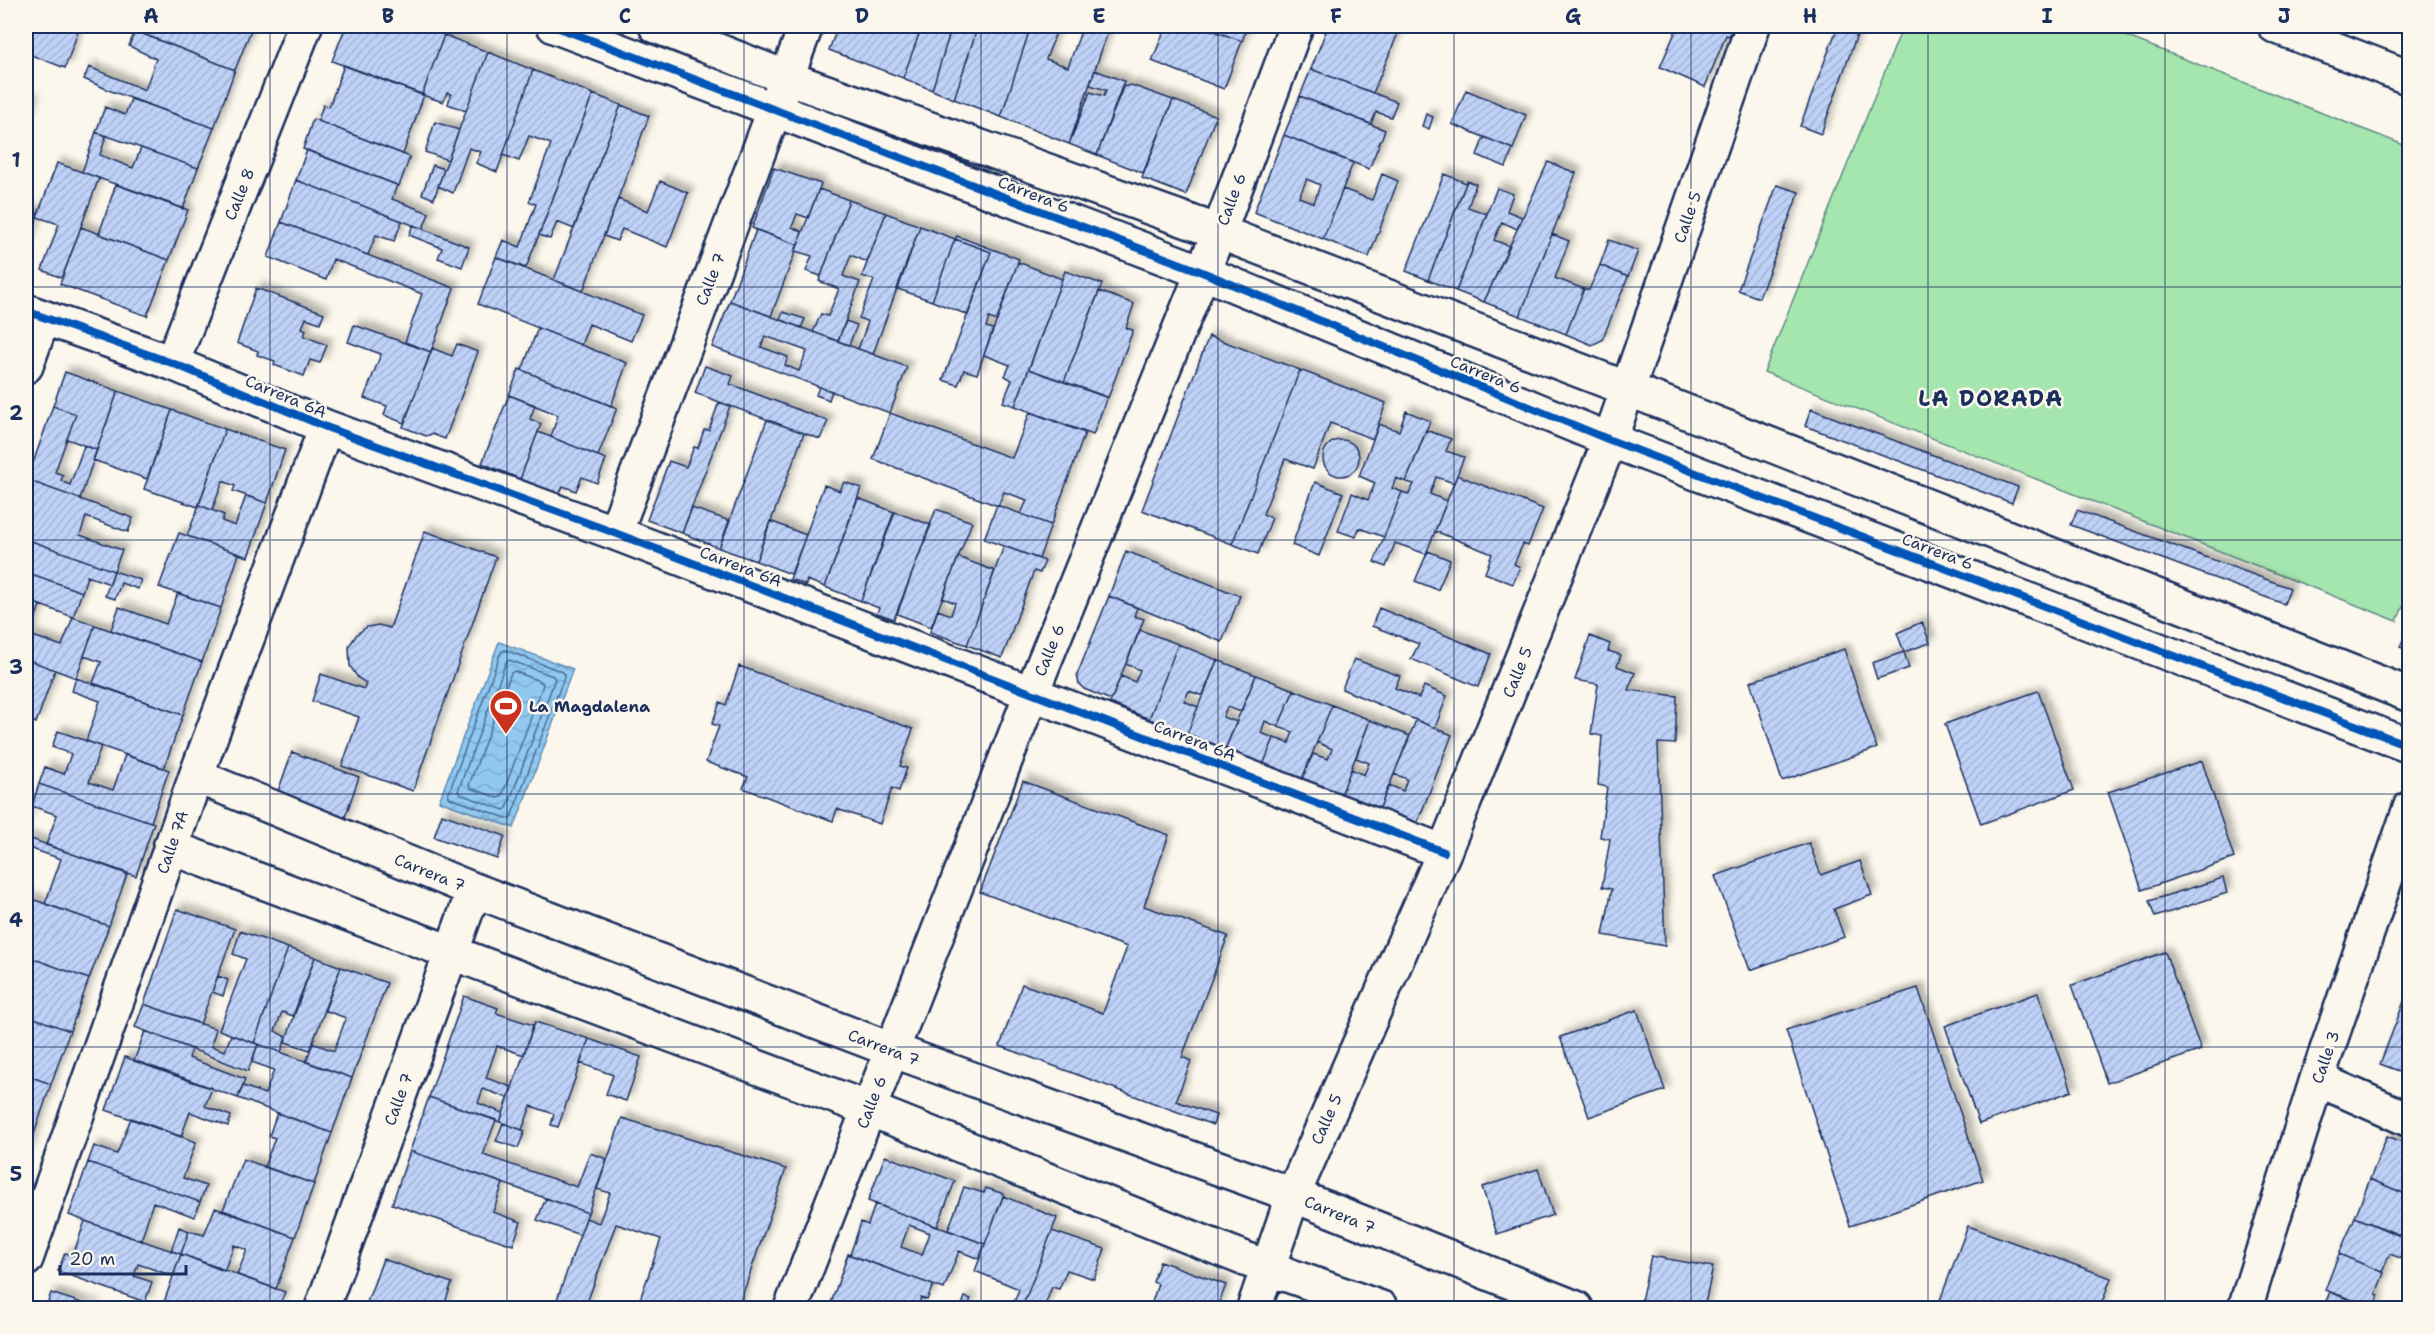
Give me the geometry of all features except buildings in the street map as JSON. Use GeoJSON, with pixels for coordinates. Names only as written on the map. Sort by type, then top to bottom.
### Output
{"type":"FeatureCollection","features":[{"type":"Feature","properties":{"kind":"street","name":"Calle 8"},"geometry":{"type":"LineString","coordinates":[[172,363],[305,26]]}},
{"type":"Feature","properties":{"kind":"street","name":"Carrera 6"},"geometry":{"type":"LineString","coordinates":[[554,26],[1202,272],[1610,440],[2409,746]]}},
{"type":"Feature","properties":{"kind":"street","name":"Carrera 6"},"geometry":{"type":"LineString","coordinates":[[656,26],[787,78],[1219,232],[1628,389],[2409,695]]}},
{"type":"Feature","properties":{"kind":"street","name":"Calle 7"},"geometry":{"type":"LineString","coordinates":[[615,533],[806,26]]}},
{"type":"Feature","properties":{"kind":"street","name":"Calle 6"},"geometry":{"type":"LineString","coordinates":[[791,1308],[1032,692],[1219,232],[1296,26]]}},
{"type":"Feature","properties":{"kind":"street","name":"Calle 5"},"geometry":{"type":"LineString","coordinates":[[1254,1308],[1293,1195],[1444,852],[1610,440],[1753,26]]}},
{"type":"Feature","properties":{"kind":"street"},"geometry":{"type":"LineString","coordinates":[[2275,26],[2409,78]]}},
{"type":"Feature","properties":{"kind":"street","name":"Carrera 6A"},"geometry":{"type":"LineString","coordinates":[[34,315],[172,363],[326,427],[615,533],[1444,852]]}},
{"type":"Feature","properties":{"kind":"street"},"geometry":{"type":"LineString","coordinates":[[26,366],[34,315]]}},
{"type":"Feature","properties":{"kind":"street","name":"Calle 7A"},"geometry":{"type":"LineString","coordinates":[[26,1259],[195,776],[326,427]]}},
{"type":"Feature","properties":{"kind":"street","name":"Carrera 7"},"geometry":{"type":"LineString","coordinates":[[195,776],[474,890],[891,1050],[1293,1195],[1576,1308]]}},
{"type":"Feature","properties":{"kind":"street","name":"Calle 3"},"geometry":{"type":"LineString","coordinates":[[2245,1308],[2317,1079],[2409,808]]}},
{"type":"Feature","properties":{"kind":"street"},"geometry":{"type":"LineString","coordinates":[[170,847],[869,1109],[1268,1268],[1382,1308]]}},
{"type":"Feature","properties":{"kind":"street","name":"Calle 7"},"geometry":{"type":"LineString","coordinates":[[322,1308],[474,890]]}},
{"type":"Feature","properties":{"kind":"street"},"geometry":{"type":"LineString","coordinates":[[2317,1079],[2409,1120]]}},
{"type":"Feature","properties":{"kind":"green space"},"geometry":{"type":"Polygon","coordinates":[[[1903,26],[2100,26],[2409,147],[2410,590],[2397,621],[1764,372],[1903,26]]]}},
{"type":"Feature","properties":{"kind":"water","name":"La Magdalena"},"geometry":{"type":"Polygon","coordinates":[[[499,642],[573,669],[514,828],[439,801],[499,642]]]}},
{"type":"Feature","properties":{"kind":"cycle path"},"geometry":{"type":"LineString","coordinates":[[554,26],[1202,272],[1610,440],[2410,746]]}},
{"type":"Feature","properties":{"kind":"cycle path"},"geometry":{"type":"LineString","coordinates":[[26,311],[172,363],[326,427],[615,533],[1444,852]]}},
{"type":"Feature","properties":{"kind":"place","name":"La Magdalena"},"geometry":{"type":"Point","coordinates":[506,735]}},
{"type":"Feature","properties":{"kind":"district","name":"LA DORADA"},"geometry":{"type":"Point","coordinates":[1991,398]}}]}
